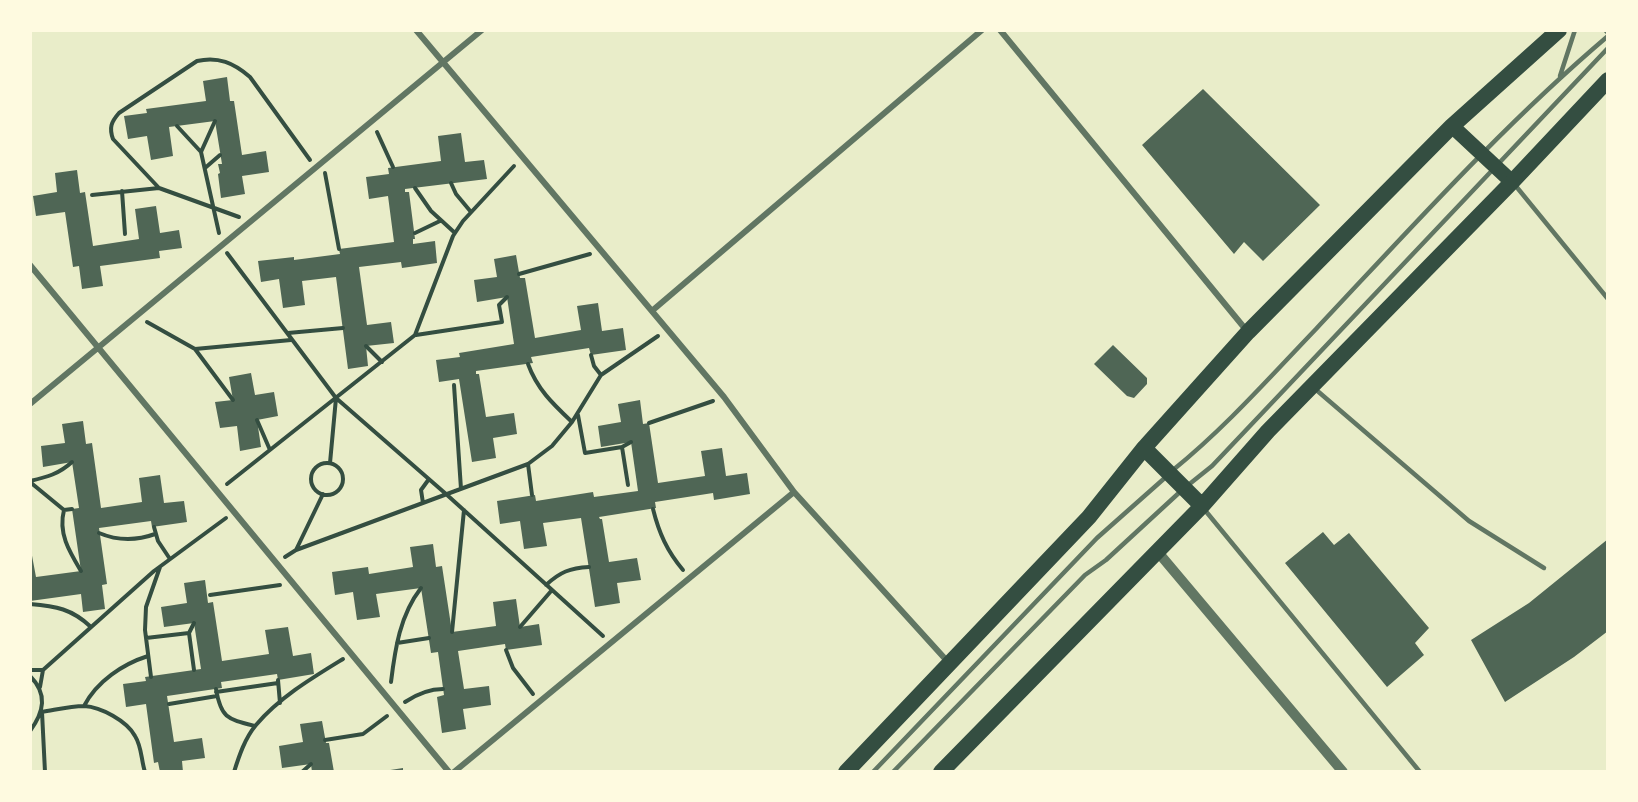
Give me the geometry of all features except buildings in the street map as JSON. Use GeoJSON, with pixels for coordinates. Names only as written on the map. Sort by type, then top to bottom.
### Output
{"type":"FeatureCollection","features":[{"type":"Feature","properties":{"kind":"highway"},"geometry":{"type":"LineString","coordinates":[[846,772],[1089,517],[1144,448],[1248,332],[1452,126],[1559,30]]}},
{"type":"Feature","properties":{"kind":"highway"},"geometry":{"type":"LineString","coordinates":[[941,772],[1202,506],[1268,431],[1512,182],[1608,80]]}},
{"type":"Feature","properties":{"kind":"highway"},"geometry":{"type":"LineString","coordinates":[[1144,448],[1202,506]]}},
{"type":"Feature","properties":{"kind":"main road"},"geometry":{"type":"LineString","coordinates":[[1452,126],[1512,182]]}},
{"type":"Feature","properties":{"kind":"street"},"geometry":{"type":"LineString","coordinates":[[416,30],[653,310],[724,397],[794,492],[950,664]]}},
{"type":"Feature","properties":{"kind":"street"},"geometry":{"type":"LineString","coordinates":[[30,404],[482,30]]}},
{"type":"Feature","properties":{"kind":"street"},"geometry":{"type":"LineString","coordinates":[[653,310],[982,30]]}},
{"type":"Feature","properties":{"kind":"street"},"geometry":{"type":"LineString","coordinates":[[1011,30],[1002,33],[1248,332]]}},
{"type":"Feature","properties":{"kind":"street"},"geometry":{"type":"LineString","coordinates":[[30,265],[449,772]]}},
{"type":"Feature","properties":{"kind":"street"},"geometry":{"type":"LineString","coordinates":[[454,772],[794,492]]}},
{"type":"Feature","properties":{"kind":"street"},"geometry":{"type":"LineString","coordinates":[[1157,551],[1343,772]]}},
{"type":"Feature","properties":{"kind":"lane"},"geometry":{"type":"LineString","coordinates":[[1560,77],[1575,30]]}},
{"type":"Feature","properties":{"kind":"lane"},"geometry":{"type":"LineString","coordinates":[[873,772],[1097,538],[1226,424],[1483,155],[1607,32]]}},
{"type":"Feature","properties":{"kind":"lane"},"geometry":{"type":"LineString","coordinates":[[893,772],[1085,575],[1106,560],[1212,466],[1608,48]]}},
{"type":"Feature","properties":{"kind":"lane"},"geometry":{"type":"LineString","coordinates":[[1512,182],[1608,299]]}},
{"type":"Feature","properties":{"kind":"lane"},"geometry":{"type":"LineString","coordinates":[[1312,386],[1469,521],[1544,568]]}},
{"type":"Feature","properties":{"kind":"lane"},"geometry":{"type":"LineString","coordinates":[[1202,506],[1420,772]]}},
{"type":"Feature","properties":{"kind":"path"},"geometry":{"type":"LineString","coordinates":[[252,221],[159,188],[113,140],[110,130],[112,121],[119,113],[197,62],[209,58],[225,61],[250,77],[315,168]]}},
{"type":"Feature","properties":{"kind":"path"},"geometry":{"type":"LineString","coordinates":[[201,152],[215,121]]}},
{"type":"Feature","properties":{"kind":"path"},"geometry":{"type":"LineString","coordinates":[[372,121],[393,167]]}},
{"type":"Feature","properties":{"kind":"path"},"geometry":{"type":"LineString","coordinates":[[177,126],[201,152],[222,246],[336,398],[464,510],[610,643]]}},
{"type":"Feature","properties":{"kind":"path"},"geometry":{"type":"LineString","coordinates":[[205,168],[220,155]]}},
{"type":"Feature","properties":{"kind":"path"},"geometry":{"type":"LineString","coordinates":[[416,335],[455,233],[471,212],[523,156]]}},
{"type":"Feature","properties":{"kind":"path"},"geometry":{"type":"LineString","coordinates":[[323,162],[339,249]]}},
{"type":"Feature","properties":{"kind":"path"},"geometry":{"type":"LineString","coordinates":[[451,183],[456,195],[471,212]]}},
{"type":"Feature","properties":{"kind":"path"},"geometry":{"type":"LineString","coordinates":[[92,195],[159,188]]}},
{"type":"Feature","properties":{"kind":"path"},"geometry":{"type":"LineString","coordinates":[[416,188],[440,221],[455,233]]}},
{"type":"Feature","properties":{"kind":"path"},"geometry":{"type":"LineString","coordinates":[[122,191],[125,234]]}},
{"type":"Feature","properties":{"kind":"path"},"geometry":{"type":"LineString","coordinates":[[414,233],[440,221]]}},
{"type":"Feature","properties":{"kind":"path"},"geometry":{"type":"LineString","coordinates":[[519,274],[602,251]]}},
{"type":"Feature","properties":{"kind":"path"},"geometry":{"type":"LineString","coordinates":[[216,492],[416,335],[502,322],[499,305],[507,297]]}},
{"type":"Feature","properties":{"kind":"path"},"geometry":{"type":"LineString","coordinates":[[136,316],[195,349],[233,400]]}},
{"type":"Feature","properties":{"kind":"path"},"geometry":{"type":"LineString","coordinates":[[288,334],[343,328]]}},
{"type":"Feature","properties":{"kind":"path"},"geometry":{"type":"LineString","coordinates":[[276,564],[296,550],[528,464],[552,446],[572,422],[601,375],[668,329]]}},
{"type":"Feature","properties":{"kind":"path"},"geometry":{"type":"LineString","coordinates":[[195,349],[292,340]]}},
{"type":"Feature","properties":{"kind":"path"},"geometry":{"type":"LineString","coordinates":[[366,346],[382,362]]}},
{"type":"Feature","properties":{"kind":"path"},"geometry":{"type":"LineString","coordinates":[[591,355],[594,366],[601,375]]}},
{"type":"Feature","properties":{"kind":"path"},"geometry":{"type":"LineString","coordinates":[[528,363],[536,382],[545,395],[572,422]]}},
{"type":"Feature","properties":{"kind":"path"},"geometry":{"type":"LineString","coordinates":[[454,385],[461,489]]}},
{"type":"Feature","properties":{"kind":"path"},"geometry":{"type":"LineString","coordinates":[[649,423],[724,397]]}},
{"type":"Feature","properties":{"kind":"path"},"geometry":{"type":"LineString","coordinates":[[330,463],[336,398]]}},
{"type":"Feature","properties":{"kind":"path"},"geometry":{"type":"LineString","coordinates":[[578,414],[585,453],[622,447],[631,442]]}},
{"type":"Feature","properties":{"kind":"path"},"geometry":{"type":"LineString","coordinates":[[257,420],[270,450]]}},
{"type":"Feature","properties":{"kind":"path"},"geometry":{"type":"LineString","coordinates":[[622,447],[627,485]]}},
{"type":"Feature","properties":{"kind":"path"},"geometry":{"type":"LineString","coordinates":[[30,482],[51,477],[72,462]]}},
{"type":"Feature","properties":{"kind":"path"},"geometry":{"type":"LineString","coordinates":[[330,463],[342,472],[343,482],[338,491],[333,494],[323,494],[314,488],[312,472],[320,464],[330,463]]}},
{"type":"Feature","properties":{"kind":"path"},"geometry":{"type":"LineString","coordinates":[[528,464],[532,495]]}},
{"type":"Feature","properties":{"kind":"path"},"geometry":{"type":"LineString","coordinates":[[423,503],[421,490],[429,479]]}},
{"type":"Feature","properties":{"kind":"path"},"geometry":{"type":"LineString","coordinates":[[30,482],[64,510],[72,509]]}},
{"type":"Feature","properties":{"kind":"path"},"geometry":{"type":"LineString","coordinates":[[296,550],[323,494]]}},
{"type":"Feature","properties":{"kind":"path"},"geometry":{"type":"LineString","coordinates":[[653,508],[657,527],[669,553],[689,578]]}},
{"type":"Feature","properties":{"kind":"path"},"geometry":{"type":"LineString","coordinates":[[64,510],[61,528],[81,571]]}},
{"type":"Feature","properties":{"kind":"path"},"geometry":{"type":"LineString","coordinates":[[452,632],[464,510]]}},
{"type":"Feature","properties":{"kind":"path"},"geometry":{"type":"LineString","coordinates":[[30,670],[42,670],[160,566],[234,512]]}},
{"type":"Feature","properties":{"kind":"path"},"geometry":{"type":"LineString","coordinates":[[154,527],[155,534],[170,559]]}},
{"type":"Feature","properties":{"kind":"path"},"geometry":{"type":"LineString","coordinates":[[99,533],[124,539],[155,534]]}},
{"type":"Feature","properties":{"kind":"path"},"geometry":{"type":"LineString","coordinates":[[151,677],[146,638],[146,607],[160,566]]}},
{"type":"Feature","properties":{"kind":"path"},"geometry":{"type":"LineString","coordinates":[[546,585],[562,572],[572,568],[589,567]]}},
{"type":"Feature","properties":{"kind":"path"},"geometry":{"type":"LineString","coordinates":[[210,595],[292,584]]}},
{"type":"Feature","properties":{"kind":"path"},"geometry":{"type":"LineString","coordinates":[[390,700],[397,643],[412,599],[421,588]]}},
{"type":"Feature","properties":{"kind":"path"},"geometry":{"type":"LineString","coordinates":[[520,627],[552,590]]}},
{"type":"Feature","properties":{"kind":"path"},"geometry":{"type":"LineString","coordinates":[[30,604],[63,609],[77,615],[90,627]]}},
{"type":"Feature","properties":{"kind":"path"},"geometry":{"type":"LineString","coordinates":[[194,623],[189,633],[194,670]]}},
{"type":"Feature","properties":{"kind":"path"},"geometry":{"type":"LineString","coordinates":[[146,638],[189,633]]}},
{"type":"Feature","properties":{"kind":"path"},"geometry":{"type":"LineString","coordinates":[[397,643],[429,639]]}},
{"type":"Feature","properties":{"kind":"path"},"geometry":{"type":"LineString","coordinates":[[506,650],[520,680],[539,702]]}},
{"type":"Feature","properties":{"kind":"path"},"geometry":{"type":"LineString","coordinates":[[234,772],[243,745],[255,726],[304,683],[351,654]]}},
{"type":"Feature","properties":{"kind":"path"},"geometry":{"type":"LineString","coordinates":[[84,706],[112,674],[135,660],[148,656]]}},
{"type":"Feature","properties":{"kind":"path"},"geometry":{"type":"LineString","coordinates":[[42,670],[45,772]]}},
{"type":"Feature","properties":{"kind":"path"},"geometry":{"type":"LineString","coordinates":[[30,676],[41,690]]}},
{"type":"Feature","properties":{"kind":"path"},"geometry":{"type":"LineString","coordinates":[[169,704],[216,692],[278,681],[280,703]]}},
{"type":"Feature","properties":{"kind":"path"},"geometry":{"type":"LineString","coordinates":[[216,692],[219,708],[228,717],[255,726]]}},
{"type":"Feature","properties":{"kind":"path"},"geometry":{"type":"LineString","coordinates":[[30,731],[42,712],[84,706],[100,710],[119,720],[135,734],[141,748],[145,772]]}},
{"type":"Feature","properties":{"kind":"path"},"geometry":{"type":"LineString","coordinates":[[302,772],[310,764]]}}]}
